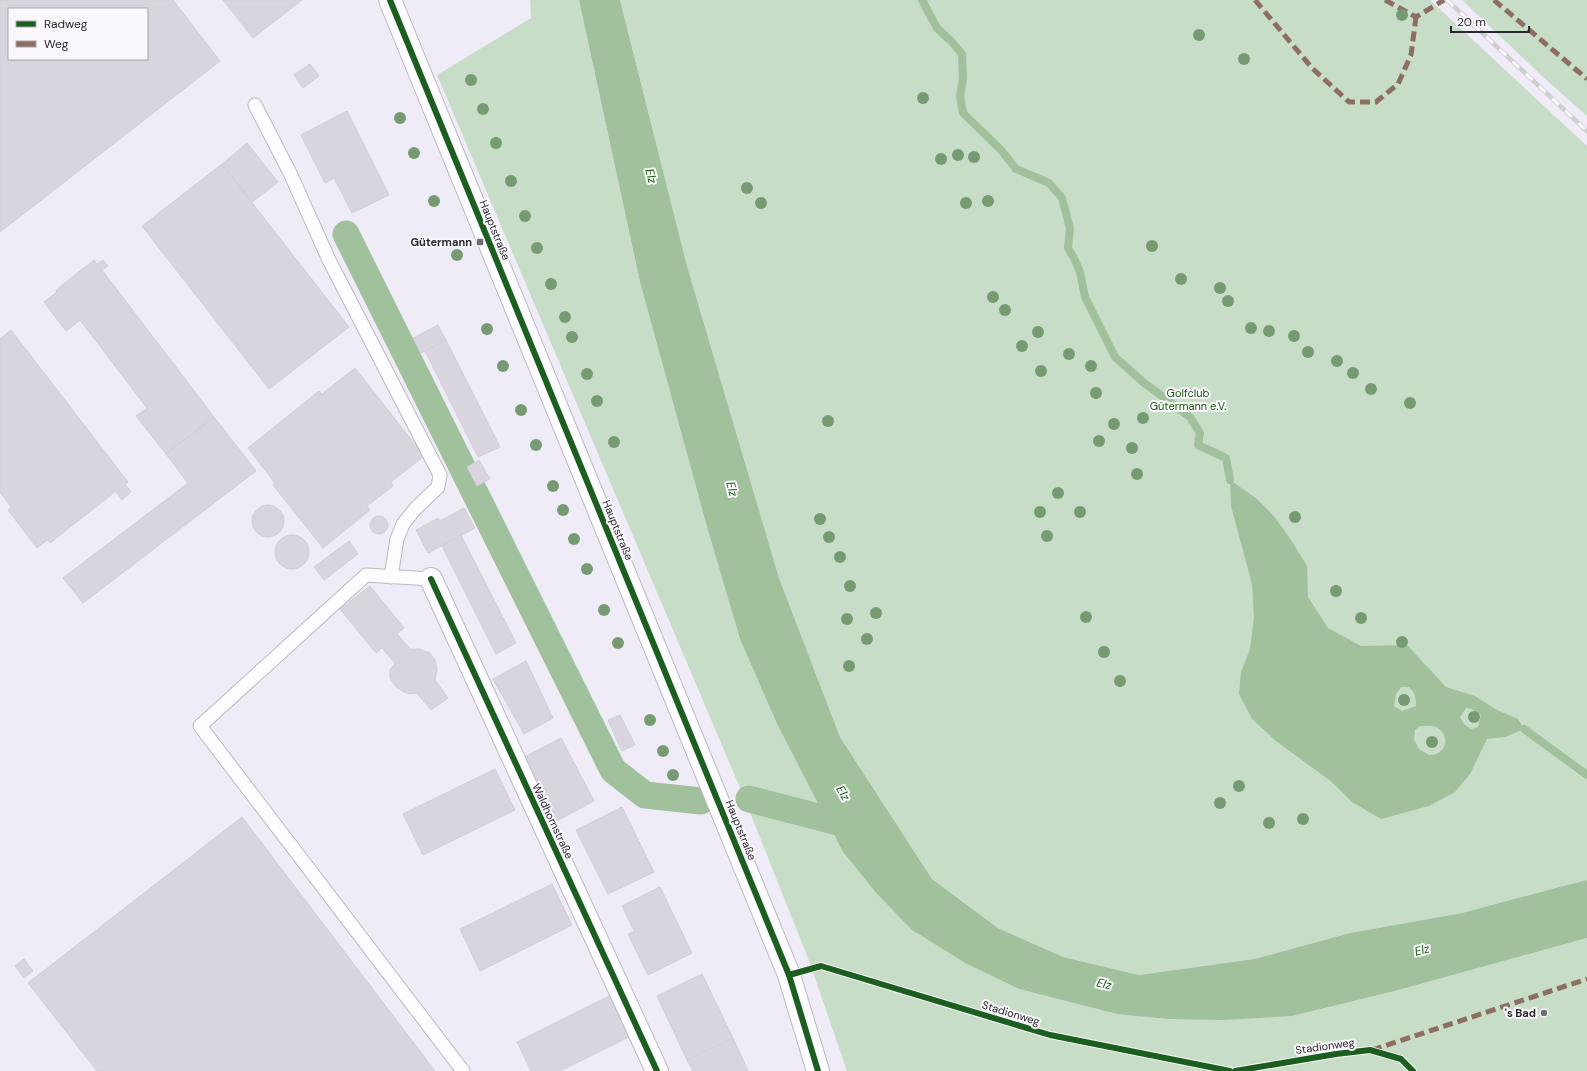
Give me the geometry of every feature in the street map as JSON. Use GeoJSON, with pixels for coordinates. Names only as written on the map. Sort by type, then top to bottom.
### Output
{"type":"FeatureCollection","features":[{"type":"Feature","properties":{"kind":"street","name":"Hauptstraße"},"geometry":{"type":"LineString","coordinates":[[390,0],[789,976],[818,1071]]}},
{"type":"Feature","properties":{"kind":"street","name":"Waldhornstraße"},"geometry":{"type":"LineString","coordinates":[[431,579],[658,1071]]}},
{"type":"Feature","properties":{"kind":"lane"},"geometry":{"type":"LineString","coordinates":[[255,104],[290,174],[329,260],[440,475],[438,487],[416,508],[403,524],[397,539],[391,577]]}},
{"type":"Feature","properties":{"kind":"lane"},"geometry":{"type":"LineString","coordinates":[[431,579],[366,575],[200,726],[463,1071]]}},
{"type":"Feature","properties":{"kind":"green space"},"geometry":{"type":"Polygon","coordinates":[[[530,0],[579,0],[640,282],[707,527],[740,639],[777,724],[843,852],[877,894],[912,930],[965,963],[1019,989],[1117,1014],[1292,1016],[1395,991],[1587,938],[1587,1071],[847,1071],[808,958],[741,790],[437,75],[531,18],[530,0]]]}},
{"type":"Feature","properties":{"kind":"green space","name":"Golfclub Gütermann e.V."},"geometry":{"type":"Polygon","coordinates":[[[620,0],[1430,0],[1587,146],[1587,880],[1462,913],[1350,933],[1254,959],[1139,975],[1063,957],[998,928],[932,879],[840,737],[779,578],[687,266],[620,0]]]}},
{"type":"Feature","properties":{"kind":"green space"},"geometry":{"type":"Polygon","coordinates":[[[1462,0],[1587,0],[1587,116],[1543,77],[1462,0]]]}},
{"type":"Feature","properties":{"kind":"water","name":"Elz"},"geometry":{"type":"Polygon","coordinates":[[[579,0],[620,0],[687,266],[779,578],[840,737],[932,879],[998,928],[1063,957],[1139,975],[1254,959],[1350,933],[1462,913],[1587,880],[1587,938],[1395,991],[1292,1016],[1224,1020],[1169,1019],[1117,1014],[1019,989],[965,963],[912,930],[877,894],[843,852],[777,724],[740,639],[707,527],[640,282],[579,0]]]}},
{"type":"Feature","properties":{"kind":"water"},"geometry":{"type":"Polygon","coordinates":[[[1230,480],[1257,499],[1274,516],[1307,566],[1308,597],[1328,628],[1361,646],[1407,645],[1446,687],[1475,696],[1497,710],[1518,719],[1524,729],[1505,737],[1487,739],[1470,774],[1455,792],[1429,806],[1381,819],[1352,802],[1332,782],[1276,741],[1252,719],[1239,694],[1241,672],[1250,649],[1254,617],[1252,584],[1231,506],[1230,480]],[[1401,687],[1396,694],[1394,706],[1402,711],[1416,706],[1415,695],[1411,689],[1409,687],[1401,687]],[[1466,708],[1460,717],[1464,724],[1471,729],[1478,727],[1481,715],[1472,709],[1466,708]],[[1420,726],[1415,730],[1414,740],[1419,749],[1429,755],[1437,754],[1444,747],[1445,740],[1440,729],[1430,726],[1420,726]]]}},
{"type":"Feature","properties":{"kind":"building"},"geometry":{"type":"Polygon","coordinates":[[[0,0],[173,0],[220,61],[0,232],[0,0]]]}},
{"type":"Feature","properties":{"kind":"building"},"geometry":{"type":"Polygon","coordinates":[[[223,0],[302,0],[253,38],[223,0]]]}},
{"type":"Feature","properties":{"kind":"building"},"geometry":{"type":"Polygon","coordinates":[[[310,64],[319,76],[303,88],[294,75],[310,64]]]}},
{"type":"Feature","properties":{"kind":"building"},"geometry":{"type":"Polygon","coordinates":[[[347,111],[389,195],[352,213],[334,178],[325,183],[301,135],[347,111]]]}},
{"type":"Feature","properties":{"kind":"building"},"geometry":{"type":"Polygon","coordinates":[[[247,143],[278,182],[252,202],[222,164],[247,143]]]}},
{"type":"Feature","properties":{"kind":"building"},"geometry":{"type":"Polygon","coordinates":[[[222,164],[349,327],[269,389],[142,226],[222,164]]]}},
{"type":"Feature","properties":{"kind":"building"},"geometry":{"type":"Polygon","coordinates":[[[94,260],[97,264],[103,260],[108,266],[102,270],[214,417],[166,454],[136,416],[147,408],[80,320],[66,331],[44,302],[57,292],[56,290],[94,260]]]}},
{"type":"Feature","properties":{"kind":"building"},"geometry":{"type":"Polygon","coordinates":[[[438,325],[446,340],[421,353],[413,338],[438,325]]]}},
{"type":"Feature","properties":{"kind":"building"},"geometry":{"type":"Polygon","coordinates":[[[11,330],[128,482],[125,484],[131,492],[122,500],[116,491],[50,543],[47,540],[37,548],[8,510],[11,507],[0,492],[0,339],[11,330]]]}},
{"type":"Feature","properties":{"kind":"building"},"geometry":{"type":"Polygon","coordinates":[[[446,340],[500,447],[478,457],[425,351],[446,340]]]}},
{"type":"Feature","properties":{"kind":"building"},"geometry":{"type":"Polygon","coordinates":[[[355,368],[424,456],[391,482],[393,486],[367,506],[370,510],[323,548],[273,485],[275,483],[248,448],[319,391],[322,394],[355,368]]]}},
{"type":"Feature","properties":{"kind":"building"},"geometry":{"type":"Polygon","coordinates":[[[214,417],[256,471],[83,603],[63,578],[188,483],[166,454],[214,417]]]}},
{"type":"Feature","properties":{"kind":"building"},"geometry":{"type":"Polygon","coordinates":[[[479,460],[490,479],[477,486],[467,467],[479,460]]]}},
{"type":"Feature","properties":{"kind":"building"},"geometry":{"type":"Polygon","coordinates":[[[268,505],[277,508],[281,512],[284,521],[281,530],[277,534],[268,537],[259,534],[255,530],[252,521],[255,512],[259,508],[268,505]]]}},
{"type":"Feature","properties":{"kind":"building"},"geometry":{"type":"Polygon","coordinates":[[[464,508],[475,528],[428,553],[416,530],[438,518],[440,521],[464,508]]]}},
{"type":"Feature","properties":{"kind":"building"},"geometry":{"type":"Polygon","coordinates":[[[379,516],[385,519],[388,525],[385,531],[379,534],[373,531],[370,525],[373,519],[379,516]]]}},
{"type":"Feature","properties":{"kind":"building"},"geometry":{"type":"Polygon","coordinates":[[[292,535],[304,540],[309,552],[304,564],[292,569],[280,564],[275,552],[280,540],[292,535]]]}},
{"type":"Feature","properties":{"kind":"building"},"geometry":{"type":"Polygon","coordinates":[[[461,535],[516,643],[496,654],[442,546],[461,535]]]}},
{"type":"Feature","properties":{"kind":"building"},"geometry":{"type":"Polygon","coordinates":[[[349,541],[358,554],[324,580],[314,567],[349,541]]]}},
{"type":"Feature","properties":{"kind":"building"},"geometry":{"type":"Polygon","coordinates":[[[370,586],[404,628],[397,634],[410,649],[419,649],[430,653],[435,660],[437,669],[435,680],[448,698],[431,710],[417,693],[409,694],[396,687],[390,678],[390,670],[395,663],[382,648],[376,653],[340,609],[370,586]]]}},
{"type":"Feature","properties":{"kind":"building"},"geometry":{"type":"Polygon","coordinates":[[[526,661],[553,718],[524,734],[493,679],[526,661]]]}},
{"type":"Feature","properties":{"kind":"building"},"geometry":{"type":"Polygon","coordinates":[[[620,715],[635,745],[622,751],[608,720],[620,715]]]}},
{"type":"Feature","properties":{"kind":"building"},"geometry":{"type":"Polygon","coordinates":[[[561,738],[594,801],[553,823],[519,760],[561,738]]]}},
{"type":"Feature","properties":{"kind":"building"},"geometry":{"type":"Polygon","coordinates":[[[495,769],[515,810],[423,855],[403,814],[495,769]]]}},
{"type":"Feature","properties":{"kind":"building"},"geometry":{"type":"Polygon","coordinates":[[[622,807],[654,872],[608,894],[576,830],[622,807]]]}},
{"type":"Feature","properties":{"kind":"building"},"geometry":{"type":"Polygon","coordinates":[[[242,817],[435,1071],[97,1071],[28,983],[242,817]]]}},
{"type":"Feature","properties":{"kind":"building"},"geometry":{"type":"Polygon","coordinates":[[[552,884],[572,925],[480,971],[460,929],[552,884]]]}},
{"type":"Feature","properties":{"kind":"building"},"geometry":{"type":"Polygon","coordinates":[[[660,887],[692,953],[648,975],[628,934],[634,931],[622,906],[660,887]]]}},
{"type":"Feature","properties":{"kind":"building"},"geometry":{"type":"Polygon","coordinates":[[[24,959],[33,971],[24,978],[15,966],[24,959]]]}},
{"type":"Feature","properties":{"kind":"building"},"geometry":{"type":"Polygon","coordinates":[[[702,974],[733,1038],[687,1060],[657,996],[702,974]]]}},
{"type":"Feature","properties":{"kind":"building"},"geometry":{"type":"Polygon","coordinates":[[[609,996],[629,1037],[560,1071],[531,1071],[517,1042],[609,996]]]}},
{"type":"Feature","properties":{"kind":"building"},"geometry":{"type":"Polygon","coordinates":[[[733,1038],[748,1071],[693,1071],[687,1060],[733,1038]]]}},
{"type":"Feature","properties":{"kind":"waterway"},"geometry":{"type":"LineString","coordinates":[[922,0],[937,28],[962,54],[963,79],[960,96],[963,113],[1001,150],[1016,169],[1049,183],[1062,198],[1070,228],[1068,248],[1080,272],[1085,297],[1115,357],[1143,382],[1190,417],[1200,433],[1198,445],[1226,458],[1230,480]]}},
{"type":"Feature","properties":{"kind":"waterway"},"geometry":{"type":"LineString","coordinates":[[346,234],[613,770],[645,795],[701,801]]}},
{"type":"Feature","properties":{"kind":"waterway"},"geometry":{"type":"LineString","coordinates":[[1524,729],[1587,775]]}},
{"type":"Feature","properties":{"kind":"waterway"},"geometry":{"type":"LineString","coordinates":[[749,799],[861,828]]}},
{"type":"Feature","properties":{"kind":"railway"},"geometry":{"type":"LineString","coordinates":[[1447,0],[1587,131]]}},
{"type":"Feature","properties":{"kind":"marked path"},"geometry":{"type":"LineString","coordinates":[[1255,0],[1312,68],[1349,102],[1376,102],[1398,84],[1411,55],[1416,17]]}},
{"type":"Feature","properties":{"kind":"marked path"},"geometry":{"type":"LineString","coordinates":[[1385,0],[1416,17],[1444,0]]}},
{"type":"Feature","properties":{"kind":"marked path"},"geometry":{"type":"LineString","coordinates":[[1494,0],[1587,79]]}},
{"type":"Feature","properties":{"kind":"marked path"},"geometry":{"type":"LineString","coordinates":[[1372,1050],[1587,979]]}},
{"type":"Feature","properties":{"kind":"cycle path"},"geometry":{"type":"LineString","coordinates":[[390,0],[789,975],[818,1071]]}},
{"type":"Feature","properties":{"kind":"cycle path"},"geometry":{"type":"LineString","coordinates":[[431,579],[657,1071]]}},
{"type":"Feature","properties":{"kind":"cycle path","name":"Stadionweg"},"geometry":{"type":"LineString","coordinates":[[789,975],[821,966],[1050,1035],[1230,1071]]}},
{"type":"Feature","properties":{"kind":"cycle path","name":"Stadionweg"},"geometry":{"type":"LineString","coordinates":[[1235,1071],[1336,1054],[1370,1050],[1401,1059],[1413,1071]]}},
{"type":"Feature","properties":{"kind":"place","name":"Gütermann"},"geometry":{"type":"Point","coordinates":[480,242]}},
{"type":"Feature","properties":{"kind":"place","name":"'s Bad"},"geometry":{"type":"Point","coordinates":[1544,1013]}}]}
